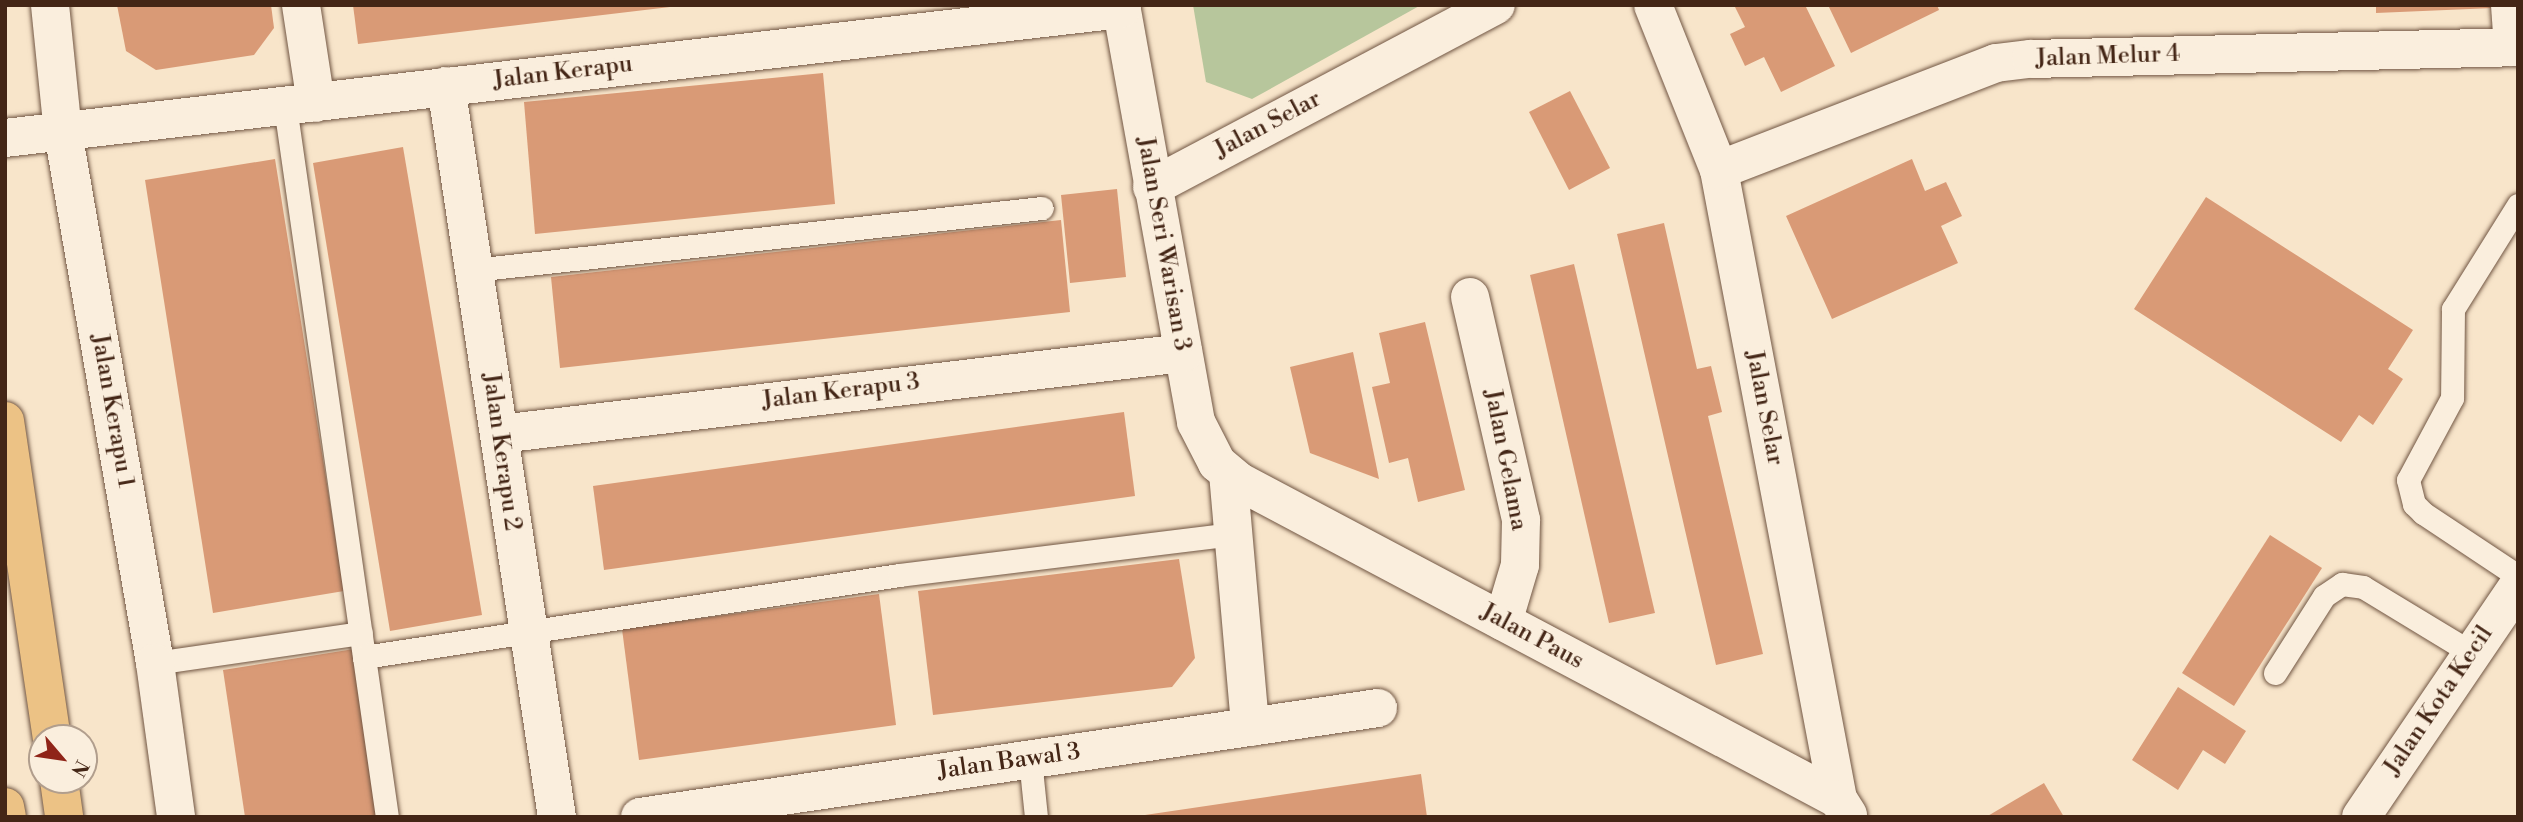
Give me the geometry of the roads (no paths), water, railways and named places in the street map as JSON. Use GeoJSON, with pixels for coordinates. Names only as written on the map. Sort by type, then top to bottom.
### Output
{"type":"FeatureCollection","features":[{"type":"Feature","properties":{"kind":"main road"},"geometry":{"type":"LineString","coordinates":[[5,421],[50,724]]}},
{"type":"Feature","properties":{"kind":"main road"},"geometry":{"type":"LineString","coordinates":[[61,794],[64,817]]}},
{"type":"Feature","properties":{"kind":"main road"},"geometry":{"type":"LineString","coordinates":[[5,807],[7,817]]}},
{"type":"Feature","properties":{"kind":"street","name":"Jalan Kerapu 1"},"geometry":{"type":"LineString","coordinates":[[50,5],[63,132],[155,663],[176,817]]}},
{"type":"Feature","properties":{"kind":"street"},"geometry":{"type":"LineString","coordinates":[[300,105],[301,5]]}},
{"type":"Feature","properties":{"kind":"street","name":"Jalan Selar"},"geometry":{"type":"LineString","coordinates":[[1152,187],[1496,5]]}},
{"type":"Feature","properties":{"kind":"street","name":"Jalan Selar"},"geometry":{"type":"LineString","coordinates":[[1653,5],[1719,170],[1843,808]]}},
{"type":"Feature","properties":{"kind":"street"},"geometry":{"type":"LineString","coordinates":[[2510,5],[2515,47]]}},
{"type":"Feature","properties":{"kind":"street","name":"Jalan Kerapu"},"geometry":{"type":"LineString","coordinates":[[5,138],[300,105],[938,17],[1121,7]]}},
{"type":"Feature","properties":{"kind":"street","name":"Jalan Seri Warisan 3"},"geometry":{"type":"LineString","coordinates":[[1121,7],[1152,187],[1201,436],[1228,473]]}},
{"type":"Feature","properties":{"kind":"street","name":"Jalan Melur 4"},"geometry":{"type":"LineString","coordinates":[[1719,170],[1996,63],[2515,47]]}},
{"type":"Feature","properties":{"kind":"street","name":"Jalan Kerapu 2"},"geometry":{"type":"LineString","coordinates":[[446,86],[500,434],[526,632],[557,817]]}},
{"type":"Feature","properties":{"kind":"street","name":"Jalan Gelama"},"geometry":{"type":"LineString","coordinates":[[1470,298],[1521,520],[1520,565],[1503,622]]}},
{"type":"Feature","properties":{"kind":"street","name":"Jalan Kerapu 3"},"geometry":{"type":"LineString","coordinates":[[500,434],[1183,353]]}},
{"type":"Feature","properties":{"kind":"street"},"geometry":{"type":"LineString","coordinates":[[1228,473],[1250,727]]}},
{"type":"Feature","properties":{"kind":"street","name":"Jalan Paus"},"geometry":{"type":"LineString","coordinates":[[1228,473],[1843,808]]}},
{"type":"Feature","properties":{"kind":"street","name":"Jalan Kota Kecil"},"geometry":{"type":"LineString","coordinates":[[2361,817],[2518,586]]}},
{"type":"Feature","properties":{"kind":"street","name":"Jalan Bawal 3"},"geometry":{"type":"LineString","coordinates":[[640,817],[1378,708]]}},
{"type":"Feature","properties":{"kind":"lane"},"geometry":{"type":"LineString","coordinates":[[300,105],[361,633],[387,817]]}},
{"type":"Feature","properties":{"kind":"lane"},"geometry":{"type":"LineString","coordinates":[[2518,205],[2453,309],[2452,398],[2408,480],[2414,504],[2423,513],[2518,576]]}},
{"type":"Feature","properties":{"kind":"lane"},"geometry":{"type":"LineString","coordinates":[[473,270],[1042,208]]}},
{"type":"Feature","properties":{"kind":"lane"},"geometry":{"type":"LineString","coordinates":[[364,657],[899,575],[1233,534]]}},
{"type":"Feature","properties":{"kind":"lane"},"geometry":{"type":"LineString","coordinates":[[2275,673],[2324,596],[2342,584],[2363,587],[2472,653]]}},
{"type":"Feature","properties":{"kind":"lane"},"geometry":{"type":"LineString","coordinates":[[155,663],[361,633]]}},
{"type":"Feature","properties":{"kind":"lane"},"geometry":{"type":"LineString","coordinates":[[1030,760],[1037,817]]}}]}
